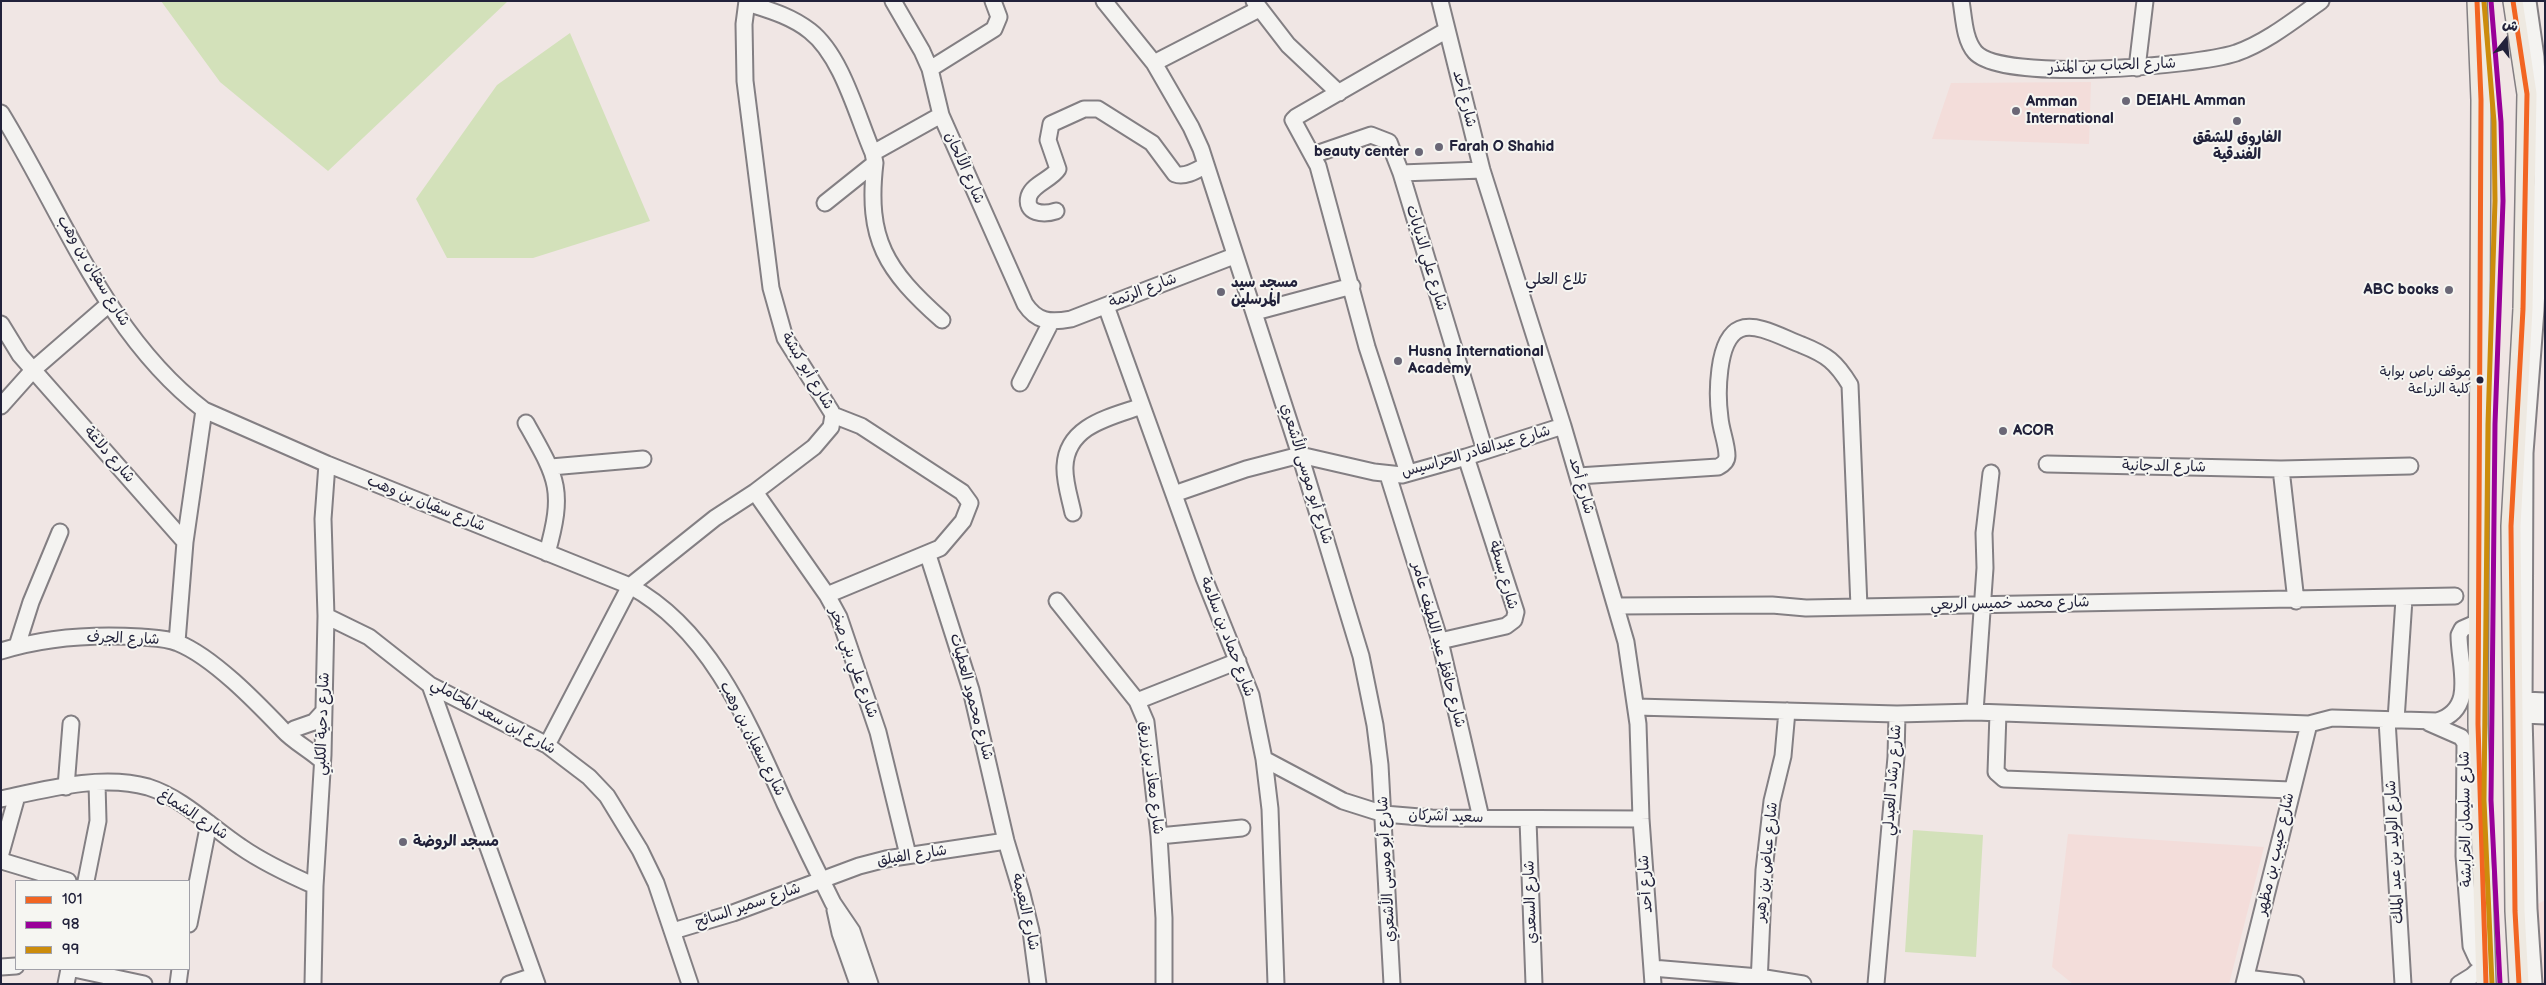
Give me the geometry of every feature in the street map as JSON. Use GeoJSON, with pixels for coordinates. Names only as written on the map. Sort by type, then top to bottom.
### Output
{"type":"FeatureCollection","features":[{"type":"Feature","properties":{"kind":"main road"},"geometry":{"type":"LineString","coordinates":[[2477,1],[2481,100],[2478,724],[2486,984]]}},
{"type":"Feature","properties":{"kind":"main road"},"geometry":{"type":"LineString","coordinates":[[2513,1],[2527,94],[2523,309],[2511,526],[2520,709],[2522,910],[2519,984]]}},
{"type":"Feature","properties":{"kind":"main road"},"geometry":{"type":"LineString","coordinates":[[2520,709],[2524,638]]}},
{"type":"Feature","properties":{"kind":"street","name":"شارع الألحان"},"geometry":{"type":"LineString","coordinates":[[894,1],[930,69],[941,115],[1025,304],[1037,318],[1051,322]]}},
{"type":"Feature","properties":{"kind":"street"},"geometry":{"type":"LineString","coordinates":[[930,69],[994,29],[999,17],[993,1]]}},
{"type":"Feature","properties":{"kind":"street","name":"شارع أبو موسى الأشعري"},"geometry":{"type":"LineString","coordinates":[[1104,1],[1154,63],[1191,127],[1206,165],[1234,256],[1255,312],[1361,656],[1375,725],[1384,814],[1392,984]]}},
{"type":"Feature","properties":{"kind":"street","name":"شارع أحد"},"geometry":{"type":"LineString","coordinates":[[1440,1],[1482,170],[1563,426],[1626,642],[1636,707],[1640,819],[1653,984]]}},
{"type":"Feature","properties":{"kind":"street","name":"شارع الحباب بن المنذر"},"geometry":{"type":"LineString","coordinates":[[1961,1],[1965,28],[1970,44],[1976,53],[1988,61],[2005,66],[2030,68],[2137,68],[2191,63],[2236,53],[2254,46],[2316,3]]}},
{"type":"Feature","properties":{"kind":"street"},"geometry":{"type":"LineString","coordinates":[[2524,638],[2525,453],[2536,310],[2542,176],[2540,50],[2528,1]]}},
{"type":"Feature","properties":{"kind":"street"},"geometry":{"type":"LineString","coordinates":[[747,2],[795,21],[822,43],[843,80],[874,158],[873,215],[879,243],[905,286],[942,320]]}},
{"type":"Feature","properties":{"kind":"street","name":"شارع أبو كبشة"},"geometry":{"type":"LineString","coordinates":[[630,586],[721,514],[755,492],[814,447],[831,427],[833,415],[785,338],[770,288],[745,81],[744,24],[747,2]]}},
{"type":"Feature","properties":{"kind":"street"},"geometry":{"type":"LineString","coordinates":[[1154,63],[1256,5],[1288,46],[1339,93]]}},
{"type":"Feature","properties":{"kind":"street"},"geometry":{"type":"LineString","coordinates":[[2137,68],[2141,5]]}},
{"type":"Feature","properties":{"kind":"street"},"geometry":{"type":"LineString","coordinates":[[1408,474],[1367,346],[1352,286],[1314,155],[1294,124],[1295,117],[1447,30]]}},
{"type":"Feature","properties":{"kind":"street"},"geometry":{"type":"LineString","coordinates":[[1056,211],[1044,215],[1037,212],[1029,204],[1029,197],[1034,190],[1058,169],[1048,140],[1050,124],[1084,109],[1103,112],[1147,138],[1175,174],[1180,176],[1189,174],[1206,165]]}},
{"type":"Feature","properties":{"kind":"street","name":"شارع سفيان بن وهب"},"geometry":{"type":"LineString","coordinates":[[1,112],[109,304],[138,344],[163,373],[187,397],[204,410],[326,464],[630,586],[649,597],[682,625],[720,676],[765,759],[833,904],[852,931],[870,984]]}},
{"type":"Feature","properties":{"kind":"street"},"geometry":{"type":"LineString","coordinates":[[825,202],[874,158],[941,115]]}},
{"type":"Feature","properties":{"kind":"street","name":"شارع علي الذيابات"},"geometry":{"type":"LineString","coordinates":[[1314,155],[1371,135],[1389,142],[1401,173],[1484,451]]}},
{"type":"Feature","properties":{"kind":"street"},"geometry":{"type":"LineString","coordinates":[[1401,173],[1482,170]]}},
{"type":"Feature","properties":{"kind":"street","name":"شارع الرتمة"},"geometry":{"type":"LineString","coordinates":[[1051,322],[1071,319],[1234,256]]}},
{"type":"Feature","properties":{"kind":"street"},"geometry":{"type":"LineString","coordinates":[[1255,312],[1352,286]]}},
{"type":"Feature","properties":{"kind":"street"},"geometry":{"type":"LineString","coordinates":[[1,406],[34,368],[109,304]]}},
{"type":"Feature","properties":{"kind":"street","name":"شارع حماد بن سلامة"},"geometry":{"type":"LineString","coordinates":[[1106,306],[1174,494],[1251,695],[1264,759],[1271,826],[1276,984]]}},
{"type":"Feature","properties":{"kind":"street"},"geometry":{"type":"LineString","coordinates":[[1020,383],[1051,322]]}},
{"type":"Feature","properties":{"kind":"street","name":"شارع دلاغة"},"geometry":{"type":"LineString","coordinates":[[1,324],[20,355],[34,368],[185,542]]}},
{"type":"Feature","properties":{"kind":"street"},"geometry":{"type":"LineString","coordinates":[[1578,476],[1718,467],[1723,464],[1727,456],[1720,418],[1718,381],[1727,341],[1740,329],[1757,328],[1821,352],[1838,366],[1850,385],[1858,607]]}},
{"type":"Feature","properties":{"kind":"street"},"geometry":{"type":"LineString","coordinates":[[1073,513],[1065,466],[1074,438],[1094,424],[1142,406]]}},
{"type":"Feature","properties":{"kind":"street"},"geometry":{"type":"LineString","coordinates":[[177,642],[185,542],[204,410]]}},
{"type":"Feature","properties":{"kind":"street"},"geometry":{"type":"LineString","coordinates":[[828,595],[928,555],[940,548],[955,533],[969,508],[968,498],[962,492],[861,426],[833,415]]}},
{"type":"Feature","properties":{"kind":"street"},"geometry":{"type":"LineString","coordinates":[[526,423],[550,466],[557,499],[556,520],[547,553]]}},
{"type":"Feature","properties":{"kind":"street","name":"شارع عبدالقادر الحراسيس"},"geometry":{"type":"LineString","coordinates":[[1300,455],[1388,474],[1408,474],[1466,458],[1563,426]]}},
{"type":"Feature","properties":{"kind":"street"},"geometry":{"type":"LineString","coordinates":[[1174,494],[1246,469],[1300,455]]}},
{"type":"Feature","properties":{"kind":"street"},"geometry":{"type":"LineString","coordinates":[[550,466],[643,458]]}},
{"type":"Feature","properties":{"kind":"street","name":"شارع بسطة"},"geometry":{"type":"LineString","coordinates":[[1440,641],[1506,626],[1514,620],[1516,612],[1466,458]]}},
{"type":"Feature","properties":{"kind":"street","name":"شارع دحية الكلبي"},"geometry":{"type":"LineString","coordinates":[[313,984],[326,616],[323,518],[326,464]]}},
{"type":"Feature","properties":{"kind":"street","name":"شارع الدجانية"},"geometry":{"type":"LineString","coordinates":[[2047,464],[2281,469],[2410,466]]}},
{"type":"Feature","properties":{"kind":"street"},"geometry":{"type":"LineString","coordinates":[[2281,469],[2296,600]]}},
{"type":"Feature","properties":{"kind":"street"},"geometry":{"type":"LineString","coordinates":[[1975,712],[1985,568],[1984,533],[1991,473]]}},
{"type":"Feature","properties":{"kind":"street","name":"شارع حافظ عبد اللطيف عامر"},"geometry":{"type":"LineString","coordinates":[[1388,474],[1440,641],[1481,818]]}},
{"type":"Feature","properties":{"kind":"street","name":"شارع علي بني صخر"},"geometry":{"type":"LineString","coordinates":[[755,492],[828,595],[838,617],[875,723],[908,856]]}},
{"type":"Feature","properties":{"kind":"street"},"geometry":{"type":"LineString","coordinates":[[17,646],[31,602],[60,532]]}},
{"type":"Feature","properties":{"kind":"street","name":"شارع محمود العطيات"},"geometry":{"type":"LineString","coordinates":[[928,555],[971,690],[1006,841]]}},
{"type":"Feature","properties":{"kind":"street"},"geometry":{"type":"LineString","coordinates":[[547,745],[630,586]]}},
{"type":"Feature","properties":{"kind":"street","name":"شارع محمد خميس الربعي"},"geometry":{"type":"LineString","coordinates":[[1616,606],[1772,605],[1806,608],[2404,599],[2455,596]]}},
{"type":"Feature","properties":{"kind":"street"},"geometry":{"type":"LineString","coordinates":[[2392,720],[2404,599]]}},
{"type":"Feature","properties":{"kind":"street","name":"شارع معاذ بن زريق"},"geometry":{"type":"LineString","coordinates":[[1057,601],[1137,702],[1148,731],[1159,836],[1164,918],[1164,984]]}},
{"type":"Feature","properties":{"kind":"street","name":"شارع ابن سعد المحاملي"},"geometry":{"type":"LineString","coordinates":[[326,616],[369,637],[430,684],[547,745],[589,777],[607,796],[625,823],[656,883],[674,931],[690,984]]}},
{"type":"Feature","properties":{"kind":"street","name":"شارع سليمان الخرابشة"},"geometry":{"type":"LineString","coordinates":[[1998,713],[2309,724],[2332,718],[2427,722],[2448,718],[2457,710],[2462,699],[2463,688],[2459,635],[2462,629],[2478,622]]}},
{"type":"Feature","properties":{"kind":"street","name":"شارع الجرف"},"geometry":{"type":"LineString","coordinates":[[1,651],[48,640],[101,636],[160,639],[177,642],[192,650],[233,682],[277,723],[284,732],[322,755]]}},
{"type":"Feature","properties":{"kind":"street"},"geometry":{"type":"LineString","coordinates":[[1137,702],[1238,661]]}},
{"type":"Feature","properties":{"kind":"street"},"geometry":{"type":"LineString","coordinates":[[430,684],[535,980],[509,984]]}},
{"type":"Feature","properties":{"kind":"street"},"geometry":{"type":"LineString","coordinates":[[2520,709],[2545,701]]}},
{"type":"Feature","properties":{"kind":"street"},"geometry":{"type":"LineString","coordinates":[[1636,707],[1897,714]]}},
{"type":"Feature","properties":{"kind":"street"},"geometry":{"type":"LineString","coordinates":[[2520,709],[2545,716]]}},
{"type":"Feature","properties":{"kind":"street","name":"شارع عياض بن زهير"},"geometry":{"type":"LineString","coordinates":[[1759,980],[1764,870],[1772,801],[1783,756],[1787,711]]}},
{"type":"Feature","properties":{"kind":"street"},"geometry":{"type":"LineString","coordinates":[[294,729],[314,722],[323,712]]}},
{"type":"Feature","properties":{"kind":"street"},"geometry":{"type":"LineString","coordinates":[[1998,713],[1996,772],[2004,779],[2292,790]]}},
{"type":"Feature","properties":{"kind":"street","name":"شارع رشاد العبدلي"},"geometry":{"type":"LineString","coordinates":[[1876,984],[1896,757],[1897,714],[1998,713]]}},
{"type":"Feature","properties":{"kind":"street","name":"شارع الوليد بن عبد الملك"},"geometry":{"type":"LineString","coordinates":[[2392,720],[2403,984]]}},
{"type":"Feature","properties":{"kind":"street","name":"شارع سليمان الخرابشة"},"geometry":{"type":"LineString","coordinates":[[2427,722],[2461,737],[2465,743],[2464,856],[2471,946],[2477,959],[2485,964]]}},
{"type":"Feature","properties":{"kind":"street"},"geometry":{"type":"LineString","coordinates":[[277,723],[294,729],[322,755]]}},
{"type":"Feature","properties":{"kind":"street"},"geometry":{"type":"LineString","coordinates":[[66,787],[71,724]]}},
{"type":"Feature","properties":{"kind":"street","name":"شارع حبيب بن مظهر"},"geometry":{"type":"LineString","coordinates":[[2245,981],[2309,724]]}},
{"type":"Feature","properties":{"kind":"street","name":"سعيد أشركان"},"geometry":{"type":"LineString","coordinates":[[1264,759],[1343,800],[1384,814],[1432,818],[1528,820],[1640,819]]}},
{"type":"Feature","properties":{"kind":"street"},"geometry":{"type":"LineString","coordinates":[[86,880],[98,821],[97,783]]}},
{"type":"Feature","properties":{"kind":"street","name":"شارع الشماغ"},"geometry":{"type":"LineString","coordinates":[[1,799],[97,783],[125,783],[150,788],[209,823],[258,859],[315,886]]}},
{"type":"Feature","properties":{"kind":"street"},"geometry":{"type":"LineString","coordinates":[[1,853],[17,796]]}},
{"type":"Feature","properties":{"kind":"street","name":"شارع السعدي"},"geometry":{"type":"LineString","coordinates":[[1528,820],[1534,984]]}},
{"type":"Feature","properties":{"kind":"street"},"geometry":{"type":"LineString","coordinates":[[190,919],[209,823]]}},
{"type":"Feature","properties":{"kind":"street"},"geometry":{"type":"LineString","coordinates":[[1159,836],[1242,828]]}},
{"type":"Feature","properties":{"kind":"street","name":"شارع الفيلق"},"geometry":{"type":"LineString","coordinates":[[821,880],[859,866],[908,856],[1006,841]]}},
{"type":"Feature","properties":{"kind":"street","name":"شارع النعيمة"},"geometry":{"type":"LineString","coordinates":[[1006,841],[1029,922],[1038,984]]}},
{"type":"Feature","properties":{"kind":"street"},"geometry":{"type":"LineString","coordinates":[[1,858],[5,862],[65,880]]}},
{"type":"Feature","properties":{"kind":"street","name":"شارع سمير السائح"},"geometry":{"type":"LineString","coordinates":[[674,931],[734,914],[821,880]]}},
{"type":"Feature","properties":{"kind":"street","name":"شارع سفيان بن وهب"},"geometry":{"type":"LineString","coordinates":[[833,904],[840,933],[858,984]]}},
{"type":"Feature","properties":{"kind":"street"},"geometry":{"type":"LineString","coordinates":[[2522,910],[2534,984]]}},
{"type":"Feature","properties":{"kind":"street"},"geometry":{"type":"LineString","coordinates":[[2459,984],[2472,976],[2485,964]]}},
{"type":"Feature","properties":{"kind":"street"},"geometry":{"type":"LineString","coordinates":[[1,967],[15,966]]}},
{"type":"Feature","properties":{"kind":"street"},"geometry":{"type":"LineString","coordinates":[[1652,968],[1804,984]]}},
{"type":"Feature","properties":{"kind":"street"},"geometry":{"type":"LineString","coordinates":[[66,984],[69,970]]}},
{"type":"Feature","properties":{"kind":"street"},"geometry":{"type":"LineString","coordinates":[[79,970],[144,984]]}},
{"type":"Feature","properties":{"kind":"street"},"geometry":{"type":"LineString","coordinates":[[178,984],[180,970]]}},
{"type":"Feature","properties":{"kind":"street"},"geometry":{"type":"LineString","coordinates":[[2245,981],[2290,983]]}},
{"type":"Feature","properties":{"kind":"shaded area","name":"Amman International"},"geometry":{"type":"Polygon","coordinates":[[[2091,82],[2089,144],[1932,139],[1951,83],[2091,82]]]}},
{"type":"Feature","properties":{"kind":"shaded area"},"geometry":{"type":"Polygon","coordinates":[[[2068,834],[2264,847],[2229,984],[2073,984],[2052,967],[2068,834]]]}},
{"type":"Feature","properties":{"kind":"shaded area"},"geometry":{"type":"Polygon","coordinates":[[[2545,900],[2545,984],[2541,984],[2533,907],[2545,900]]]}},
{"type":"Feature","properties":{"kind":"green space"},"geometry":{"type":"Polygon","coordinates":[[[161,1],[508,1],[328,171],[220,82],[161,1]]]}},
{"type":"Feature","properties":{"kind":"green space"},"geometry":{"type":"Polygon","coordinates":[[[570,33],[650,221],[533,258],[447,258],[416,199],[497,85],[570,33]]]}},
{"type":"Feature","properties":{"kind":"green space"},"geometry":{"type":"Polygon","coordinates":[[[1913,830],[1983,835],[1976,957],[1905,952],[1913,830]]]}},
{"type":"Feature","properties":{"kind":"transit line","name":"101"},"geometry":{"type":"LineString","coordinates":[[2477,1],[2481,100],[2478,724],[2486,984]]}},
{"type":"Feature","properties":{"kind":"transit line","name":"98"},"geometry":{"type":"LineString","coordinates":[[2491,1],[2501,122],[2503,201],[2495,424],[2491,800],[2500,984]]}},
{"type":"Feature","properties":{"kind":"transit line","name":"101"},"geometry":{"type":"LineString","coordinates":[[2513,1],[2527,94],[2523,309],[2511,526],[2515,911],[2519,984]]}},
{"type":"Feature","properties":{"kind":"transit line","name":"99"},"geometry":{"type":"LineString","coordinates":[[2484,2],[2494,122],[2495,201],[2488,424],[2484,800],[2492,984]]}},
{"type":"Feature","properties":{"kind":"place","name":"DEIAHL Amman"},"geometry":{"type":"Point","coordinates":[2126,101]}},
{"type":"Feature","properties":{"kind":"place","name":"Amman International"},"geometry":{"type":"Point","coordinates":[2016,111]}},
{"type":"Feature","properties":{"kind":"place","name":"الفاروق للشقق الفندقية"},"geometry":{"type":"Point","coordinates":[2237,121]}},
{"type":"Feature","properties":{"kind":"place","name":"Farah O Shahid"},"geometry":{"type":"Point","coordinates":[1439,147]}},
{"type":"Feature","properties":{"kind":"place","name":"beauty center"},"geometry":{"type":"Point","coordinates":[1419,152]}},
{"type":"Feature","properties":{"kind":"place","name":"ABC books"},"geometry":{"type":"Point","coordinates":[2449,290]}},
{"type":"Feature","properties":{"kind":"place","name":"مسجد سيد المرسلين"},"geometry":{"type":"Point","coordinates":[1221,292]}},
{"type":"Feature","properties":{"kind":"place","name":"Husna International Academy"},"geometry":{"type":"Point","coordinates":[1398,361]}},
{"type":"Feature","properties":{"kind":"place","name":"موقف باص بوابة كلية الزراعة"},"geometry":{"type":"Point","coordinates":[2480,380]}},
{"type":"Feature","properties":{"kind":"place","name":"ACOR"},"geometry":{"type":"Point","coordinates":[2003,431]}},
{"type":"Feature","properties":{"kind":"place","name":"مسجد الروضة"},"geometry":{"type":"Point","coordinates":[403,842]}},
{"type":"Feature","properties":{"kind":"district","name":"تلاع العلي"},"geometry":{"type":"Point","coordinates":[1556,280]}}]}
